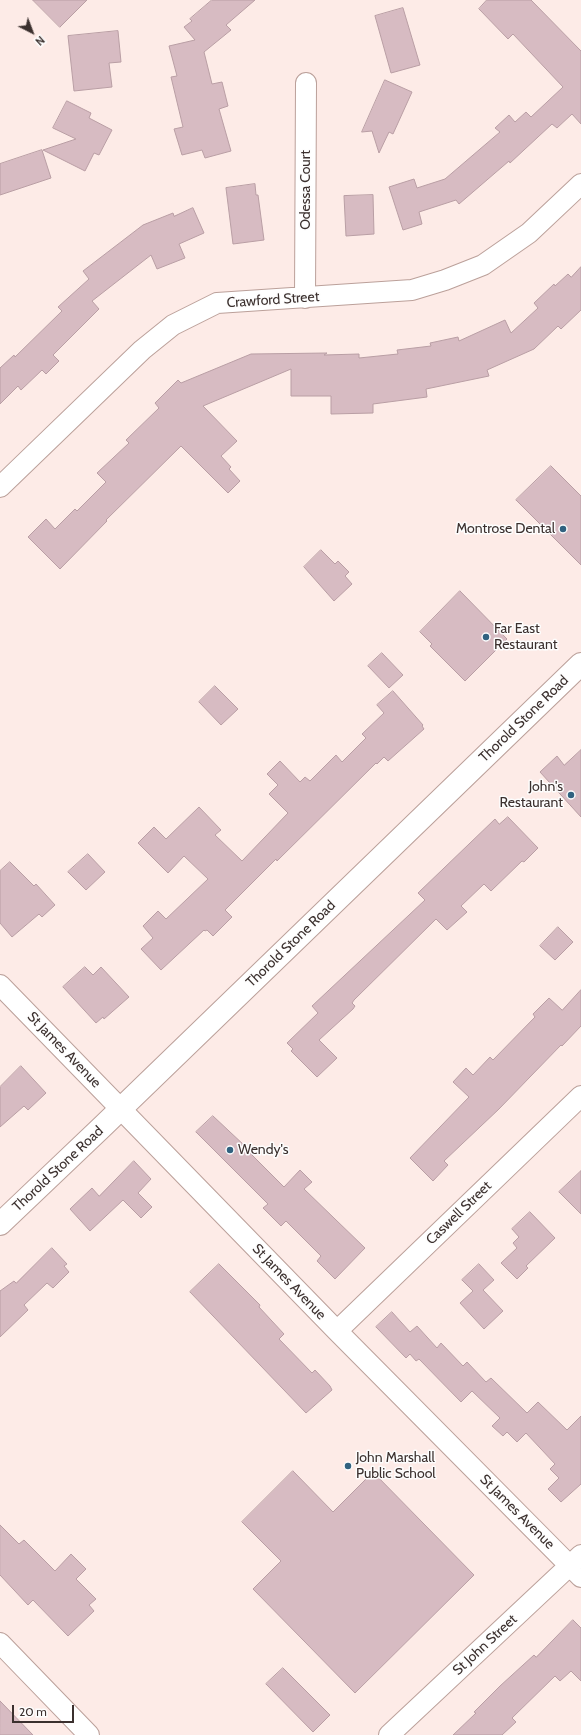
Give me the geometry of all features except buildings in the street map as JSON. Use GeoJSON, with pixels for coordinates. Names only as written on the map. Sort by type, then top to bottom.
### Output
{"type":"FeatureCollection","features":[{"type":"Feature","properties":{"kind":"main road","name":"Thorold Stone Road"},"geometry":{"type":"LineString","coordinates":[[0,1224],[581,664]]}},
{"type":"Feature","properties":{"kind":"street","name":"Odessa Court"},"geometry":{"type":"LineString","coordinates":[[305,298],[306,83]]}},
{"type":"Feature","properties":{"kind":"street","name":"Crawford Street"},"geometry":{"type":"LineString","coordinates":[[0,487],[142,350],[173,325],[217,303],[412,290],[445,280],[483,265],[529,233],[581,184]]}},
{"type":"Feature","properties":{"kind":"street","name":"St James Avenue"},"geometry":{"type":"LineString","coordinates":[[0,985],[337,1331],[577,1566]]}},
{"type":"Feature","properties":{"kind":"street","name":"Caswell Street"},"geometry":{"type":"LineString","coordinates":[[337,1331],[581,1096]]}},
{"type":"Feature","properties":{"kind":"street","name":"St John Street"},"geometry":{"type":"LineString","coordinates":[[389,1735],[577,1566]]}},
{"type":"Feature","properties":{"kind":"street"},"geometry":{"type":"LineString","coordinates":[[0,1643],[89,1735]]}},
{"type":"Feature","properties":{"kind":"place","name":"Montrose Dental"},"geometry":{"type":"Point","coordinates":[563,529]}},
{"type":"Feature","properties":{"kind":"place","name":"Far East Restaurant"},"geometry":{"type":"Point","coordinates":[486,637]}},
{"type":"Feature","properties":{"kind":"place","name":"John's Restaurant"},"geometry":{"type":"Point","coordinates":[571,795]}},
{"type":"Feature","properties":{"kind":"place","name":"Wendy's"},"geometry":{"type":"Point","coordinates":[230,1150]}},
{"type":"Feature","properties":{"kind":"place","name":"John Marshall Public School"},"geometry":{"type":"Point","coordinates":[348,1466]}}]}
